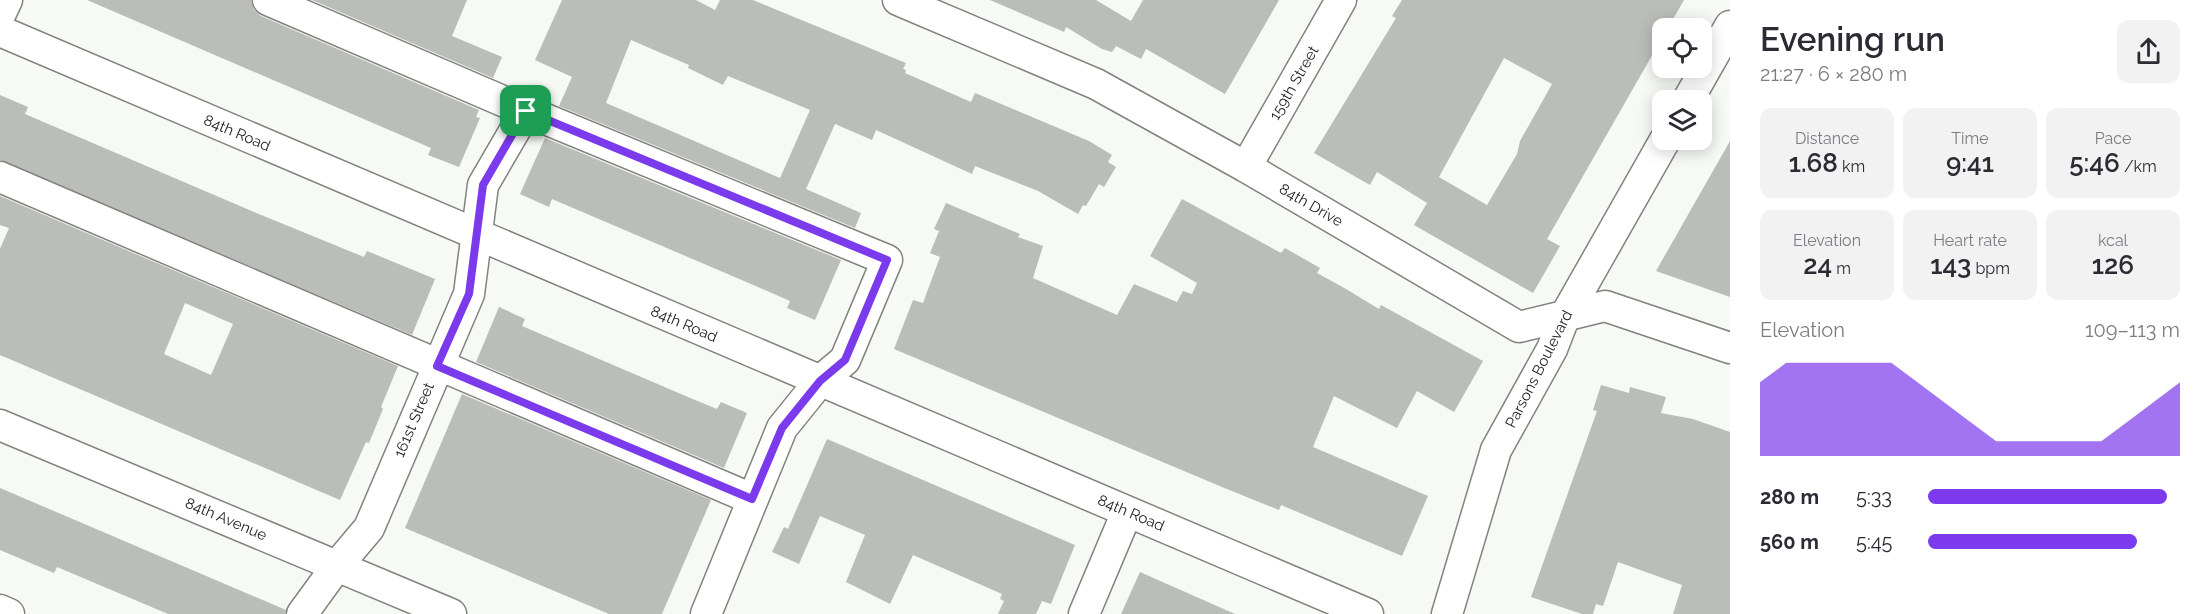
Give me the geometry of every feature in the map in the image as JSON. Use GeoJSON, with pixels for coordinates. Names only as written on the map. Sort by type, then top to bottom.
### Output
{"type":"FeatureCollection","features":[{"type":"Feature","properties":{"kind":"street"},"geometry":{"type":"LineString","coordinates":[[0,15],[7,0]]}},
{"type":"Feature","properties":{"kind":"street"},"geometry":{"type":"LineString","coordinates":[[268,0],[526,111],[887,260],[845,360],[820,381],[782,428],[706,614]]}},
{"type":"Feature","properties":{"kind":"street","name":"84th Drive"},"geometry":{"type":"LineString","coordinates":[[898,0],[938,8],[1096,84],[1246,166],[1519,327],[1564,318],[1605,306],[1730,348]]}},
{"type":"Feature","properties":{"kind":"street","name":"159th Street"},"geometry":{"type":"LineString","coordinates":[[1246,166],[1341,0]]}},
{"type":"Feature","properties":{"kind":"street"},"geometry":{"type":"LineString","coordinates":[[1694,90],[1730,26]]}},
{"type":"Feature","properties":{"kind":"street","name":"84th Road"},"geometry":{"type":"LineString","coordinates":[[0,31],[1368,614]]}},
{"type":"Feature","properties":{"kind":"street","name":"161st Street"},"geometry":{"type":"LineString","coordinates":[[302,614],[337,566],[369,528],[469,294],[483,185],[526,111]]}},
{"type":"Feature","properties":{"kind":"street","name":"Parsons Boulevard"},"geometry":{"type":"LineString","coordinates":[[1447,614],[1496,450],[1552,349],[1564,318],[1659,150]]}},
{"type":"Feature","properties":{"kind":"street"},"geometry":{"type":"LineString","coordinates":[[0,177],[752,499]]}},
{"type":"Feature","properties":{"kind":"street","name":"84th Avenue"},"geometry":{"type":"LineString","coordinates":[[0,425],[451,614]]}},
{"type":"Feature","properties":{"kind":"street"},"geometry":{"type":"LineString","coordinates":[[1084,614],[1127,512]]}},
{"type":"Feature","properties":{"kind":"street"},"geometry":{"type":"LineString","coordinates":[[0,610],[9,614]]}},
{"type":"Feature","properties":{"kind":"building"},"geometry":{"type":"Polygon","coordinates":[[[87,0],[251,0],[254,10],[261,16],[479,110],[476,117],[480,118],[459,167],[428,155],[431,148],[87,0]]]}},
{"type":"Feature","properties":{"kind":"building"},"geometry":{"type":"Polygon","coordinates":[[[312,0],[467,0],[452,36],[502,57],[493,78],[312,0]]]}},
{"type":"Feature","properties":{"kind":"building"},"geometry":{"type":"Polygon","coordinates":[[[562,0],[696,0],[715,10],[720,0],[753,0],[906,63],[903,69],[906,70],[905,73],[971,102],[975,93],[1089,141],[1112,155],[1108,162],[1116,167],[1104,187],[1099,184],[1086,206],[1083,205],[1078,214],[1038,191],[975,166],[972,174],[876,130],[872,140],[835,124],[806,189],[861,213],[855,228],[559,106],[572,77],[535,60],[562,0]],[[631,40],[606,103],[780,178],[810,110],[728,76],[723,85],[688,68],[689,65],[631,40]]]}},
{"type":"Feature","properties":{"kind":"building"},"geometry":{"type":"Polygon","coordinates":[[[990,0],[1096,0],[1131,21],[1143,0],[1279,0],[1225,94],[1146,49],[1141,59],[1116,46],[1112,52],[1102,49],[1066,27],[1064,32],[990,0]]]}},
{"type":"Feature","properties":{"kind":"building"},"geometry":{"type":"Polygon","coordinates":[[[1402,0],[1684,0],[1674,18],[1652,18],[1652,55],[1547,239],[1560,246],[1533,293],[1414,225],[1427,203],[1377,172],[1370,185],[1314,153],[1396,18],[1392,16],[1402,0]],[[1504,58],[1439,177],[1487,205],[1517,154],[1520,141],[1552,84],[1504,58]]]}},
{"type":"Feature","properties":{"kind":"building"},"geometry":{"type":"Polygon","coordinates":[[[0,95],[28,107],[25,114],[254,212],[364,257],[367,251],[435,279],[412,335],[0,160],[0,95]]]}},
{"type":"Feature","properties":{"kind":"building"},"geometry":{"type":"Polygon","coordinates":[[[545,138],[841,260],[815,320],[787,308],[790,301],[744,281],[552,199],[549,207],[520,194],[545,138]]]}},
{"type":"Feature","properties":{"kind":"building"},"geometry":{"type":"Polygon","coordinates":[[[1730,141],[1730,297],[1656,271],[1730,141]]]}},
{"type":"Feature","properties":{"kind":"building"},"geometry":{"type":"Polygon","coordinates":[[[0,196],[398,366],[369,443],[366,442],[340,500],[0,355],[0,249],[9,228],[0,225],[0,196]],[[185,303],[164,354],[211,375],[233,324],[185,303]]]}},
{"type":"Feature","properties":{"kind":"building"},"geometry":{"type":"Polygon","coordinates":[[[1182,199],[1281,253],[1285,248],[1320,268],[1317,273],[1379,309],[1381,305],[1483,361],[1454,412],[1417,391],[1397,428],[1334,396],[1313,447],[1428,496],[1402,556],[1281,505],[1279,510],[1222,487],[894,349],[913,300],[923,303],[940,257],[930,253],[939,231],[934,229],[946,203],[1020,234],[1018,237],[1043,246],[1033,278],[1117,315],[1134,284],[1177,302],[1183,291],[1192,294],[1197,283],[1150,256],[1182,199]]]}},
{"type":"Feature","properties":{"kind":"building"},"geometry":{"type":"Polygon","coordinates":[[[499,307],[525,319],[522,326],[695,400],[717,409],[721,402],[747,413],[724,468],[476,362],[499,307]]]}},
{"type":"Feature","properties":{"kind":"building"},"geometry":{"type":"Polygon","coordinates":[[[1601,385],[1629,393],[1630,387],[1666,397],[1661,413],[1693,419],[1730,432],[1730,614],[1673,614],[1682,585],[1618,562],[1603,606],[1596,604],[1593,614],[1582,614],[1531,597],[1597,411],[1593,410],[1601,385]]]}},
{"type":"Feature","properties":{"kind":"building"},"geometry":{"type":"Polygon","coordinates":[[[462,394],[711,500],[662,614],[609,614],[405,528],[462,394]]]}},
{"type":"Feature","properties":{"kind":"building"},"geometry":{"type":"Polygon","coordinates":[[[827,439],[1075,545],[1051,604],[1042,601],[1036,614],[998,614],[1004,601],[1000,599],[1002,594],[913,555],[890,604],[846,582],[865,535],[820,516],[799,564],[772,552],[784,527],[788,529],[827,439]]]}},
{"type":"Feature","properties":{"kind":"building"},"geometry":{"type":"Polygon","coordinates":[[[0,488],[286,610],[285,614],[168,614],[57,567],[54,573],[0,550],[0,488]]]}},
{"type":"Feature","properties":{"kind":"building"},"geometry":{"type":"Polygon","coordinates":[[[1140,572],[1235,614],[1121,614],[1140,572]]]}},
{"type":"Feature","properties":{"kind":"route"},"geometry":{"type":"LineString","coordinates":[[526,111],[887,260],[845,360],[820,381],[782,428],[752,499],[437,366],[469,294],[474,271],[483,185],[526,111]]}}]}
